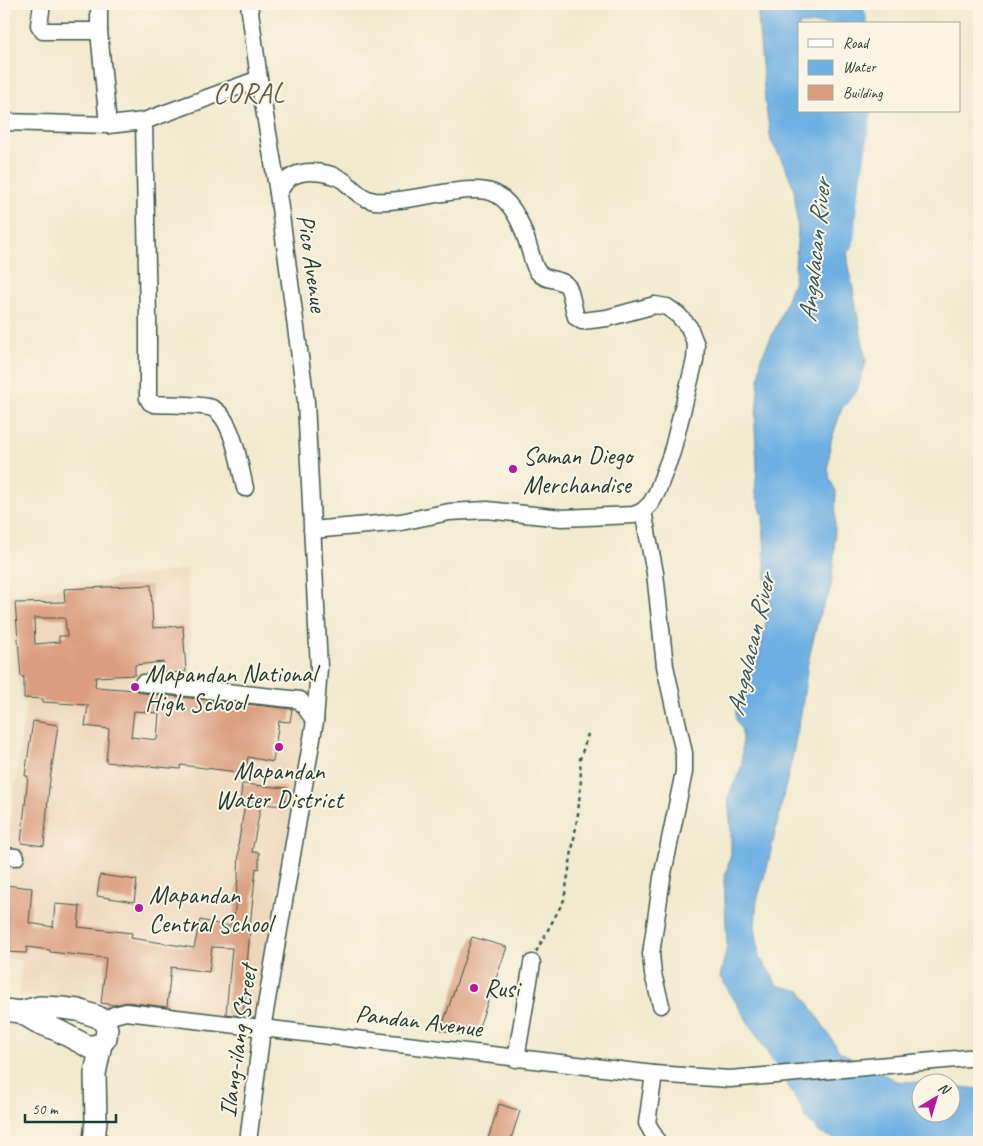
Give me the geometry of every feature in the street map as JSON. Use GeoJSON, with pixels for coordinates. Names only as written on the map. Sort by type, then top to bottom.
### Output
{"type":"FeatureCollection","features":[{"type":"Feature","properties":{"kind":"main road"},"geometry":{"type":"LineString","coordinates":[[12,1011],[47,1007],[78,1010],[99,1019],[107,1034],[89,1045]]}},
{"type":"Feature","properties":{"kind":"main road"},"geometry":{"type":"LineString","coordinates":[[12,1011],[59,1030],[89,1045]]}},
{"type":"Feature","properties":{"kind":"main road","name":"Pandan Avenue"},"geometry":{"type":"LineString","coordinates":[[89,1045],[75,1032],[77,1024],[86,1016],[99,1019]]}},
{"type":"Feature","properties":{"kind":"main road"},"geometry":{"type":"LineString","coordinates":[[89,1045],[95,1074],[96,1120],[94,1142]]}},
{"type":"Feature","properties":{"kind":"street"},"geometry":{"type":"LineString","coordinates":[[42,4],[39,26],[43,31],[99,31]]}},
{"type":"Feature","properties":{"kind":"street"},"geometry":{"type":"LineString","coordinates":[[99,4],[99,31],[108,126]]}},
{"type":"Feature","properties":{"kind":"street","name":"Pico Avenue"},"geometry":{"type":"LineString","coordinates":[[249,4],[278,193],[306,402],[312,530]]}},
{"type":"Feature","properties":{"kind":"street"},"geometry":{"type":"LineString","coordinates":[[4,122],[108,126],[144,121],[259,79]]}},
{"type":"Feature","properties":{"kind":"street"},"geometry":{"type":"LineString","coordinates":[[144,121],[148,398],[154,404],[210,407],[220,414],[229,428],[245,488]]}},
{"type":"Feature","properties":{"kind":"street"},"geometry":{"type":"LineString","coordinates":[[278,193],[287,180],[293,176],[318,172],[342,180],[361,196],[376,201],[487,190],[498,195],[513,211],[522,227],[539,274],[544,278],[559,281],[569,289],[576,316],[582,322],[607,318],[655,305],[667,307],[689,327],[696,344],[695,360],[672,452],[651,503],[644,510],[634,515],[562,518],[487,510],[458,512],[400,522],[312,530]]}},
{"type":"Feature","properties":{"kind":"street"},"geometry":{"type":"LineString","coordinates":[[644,510],[655,573],[665,666],[684,753],[684,772],[662,878],[651,954],[653,974],[661,1005]]}},
{"type":"Feature","properties":{"kind":"street","name":"Ilang-ilang Street"},"geometry":{"type":"LineString","coordinates":[[248,1142],[262,1029],[315,721],[319,668],[312,530]]}},
{"type":"Feature","properties":{"kind":"street"},"geometry":{"type":"LineString","coordinates":[[143,683],[300,700],[315,721]]}},
{"type":"Feature","properties":{"kind":"street"},"geometry":{"type":"LineString","coordinates":[[516,1058],[532,963]]}},
{"type":"Feature","properties":{"kind":"street","name":"Pandan Avenue"},"geometry":{"type":"LineString","coordinates":[[99,1019],[126,1012],[654,1074],[730,1079],[979,1057]]}},
{"type":"Feature","properties":{"kind":"street"},"geometry":{"type":"LineString","coordinates":[[654,1074],[647,1122],[656,1142]]}},
{"type":"Feature","properties":{"kind":"path"},"geometry":{"type":"LineString","coordinates":[[532,963],[564,900],[582,779],[580,759],[588,734]]}},
{"type":"Feature","properties":{"kind":"shaded area"},"geometry":{"type":"Polygon","coordinates":[[[187,569],[192,678],[308,696],[298,774],[256,1022],[19,996],[22,961],[4,958],[4,858],[6,856],[26,704],[22,701],[5,596],[187,569]]]}},
{"type":"Feature","properties":{"kind":"water"},"geometry":{"type":"Polygon","coordinates":[[[757,4],[843,4],[848,22],[798,22],[798,112],[863,112],[857,123],[856,162],[853,178],[845,191],[848,261],[866,362],[857,391],[842,408],[831,441],[828,467],[830,480],[836,491],[831,588],[819,616],[808,662],[802,708],[792,758],[768,864],[757,900],[755,925],[759,957],[772,975],[776,985],[801,991],[839,1051],[896,1081],[910,1082],[910,1124],[960,1124],[960,1087],[979,1089],[979,1140],[844,1142],[820,1133],[806,1119],[802,1108],[720,977],[727,946],[724,880],[731,855],[728,797],[742,766],[742,731],[736,719],[736,706],[757,663],[769,602],[766,581],[763,516],[755,491],[757,468],[755,426],[761,358],[779,321],[794,280],[798,231],[794,188],[785,166],[771,141],[765,101],[757,4]]]}},
{"type":"Feature","properties":{"kind":"building"},"geometry":{"type":"Polygon","coordinates":[[[151,585],[153,628],[183,626],[186,672],[164,673],[163,662],[135,665],[135,675],[96,677],[95,687],[136,690],[142,693],[292,709],[290,722],[279,721],[273,762],[248,757],[246,773],[181,765],[180,769],[106,762],[109,729],[85,726],[88,705],[43,702],[43,699],[24,698],[24,677],[21,677],[15,603],[65,602],[64,589],[151,585]],[[34,618],[35,644],[59,642],[59,636],[67,636],[65,618],[34,618]],[[134,711],[131,737],[157,740],[159,713],[134,711]]]}},
{"type":"Feature","properties":{"kind":"building"},"geometry":{"type":"Polygon","coordinates":[[[33,721],[58,725],[49,787],[44,846],[21,843],[28,776],[25,776],[33,721]]]}},
{"type":"Feature","properties":{"kind":"building"},"geometry":{"type":"Polygon","coordinates":[[[242,784],[286,788],[285,806],[261,804],[252,852],[259,852],[259,869],[256,868],[243,1016],[226,1014],[232,948],[212,947],[209,972],[171,967],[167,1007],[127,1002],[114,1005],[101,1003],[106,958],[50,952],[50,950],[27,947],[26,953],[5,952],[7,920],[4,919],[4,885],[32,888],[29,923],[53,927],[55,904],[80,906],[78,927],[132,933],[131,938],[194,948],[200,920],[231,927],[231,918],[234,918],[238,877],[238,846],[245,803],[240,802],[242,784]]]}},
{"type":"Feature","properties":{"kind":"building"},"geometry":{"type":"Polygon","coordinates":[[[100,875],[137,880],[134,902],[97,896],[100,875]]]}},
{"type":"Feature","properties":{"kind":"building","name":"Rusi"},"geometry":{"type":"Polygon","coordinates":[[[472,937],[507,947],[475,1038],[441,1030],[472,937]]]}},
{"type":"Feature","properties":{"kind":"building"},"geometry":{"type":"Polygon","coordinates":[[[499,1104],[520,1111],[510,1142],[487,1142],[499,1104]]]}},
{"type":"Feature","properties":{"kind":"waterway","name":"Angalacan River"},"geometry":{"type":"LineString","coordinates":[[852,4],[856,22]]}},
{"type":"Feature","properties":{"kind":"waterway","name":"Angalacan River"},"geometry":{"type":"LineString","coordinates":[[843,242],[846,205],[861,112]]}},
{"type":"Feature","properties":{"kind":"place","name":"Saman Diego Merchandise"},"geometry":{"type":"Point","coordinates":[513,469]}},
{"type":"Feature","properties":{"kind":"place","name":"Mapandan National High School"},"geometry":{"type":"Point","coordinates":[135,687]}},
{"type":"Feature","properties":{"kind":"place","name":"Mapandan Water District"},"geometry":{"type":"Point","coordinates":[279,747]}},
{"type":"Feature","properties":{"kind":"place","name":"Mapandan Central School"},"geometry":{"type":"Point","coordinates":[139,908]}},
{"type":"Feature","properties":{"kind":"place","name":"Rusi"},"geometry":{"type":"Point","coordinates":[474,988]}},
{"type":"Feature","properties":{"kind":"district","name":"CORAL"},"geometry":{"type":"Point","coordinates":[249,92]}}]}
